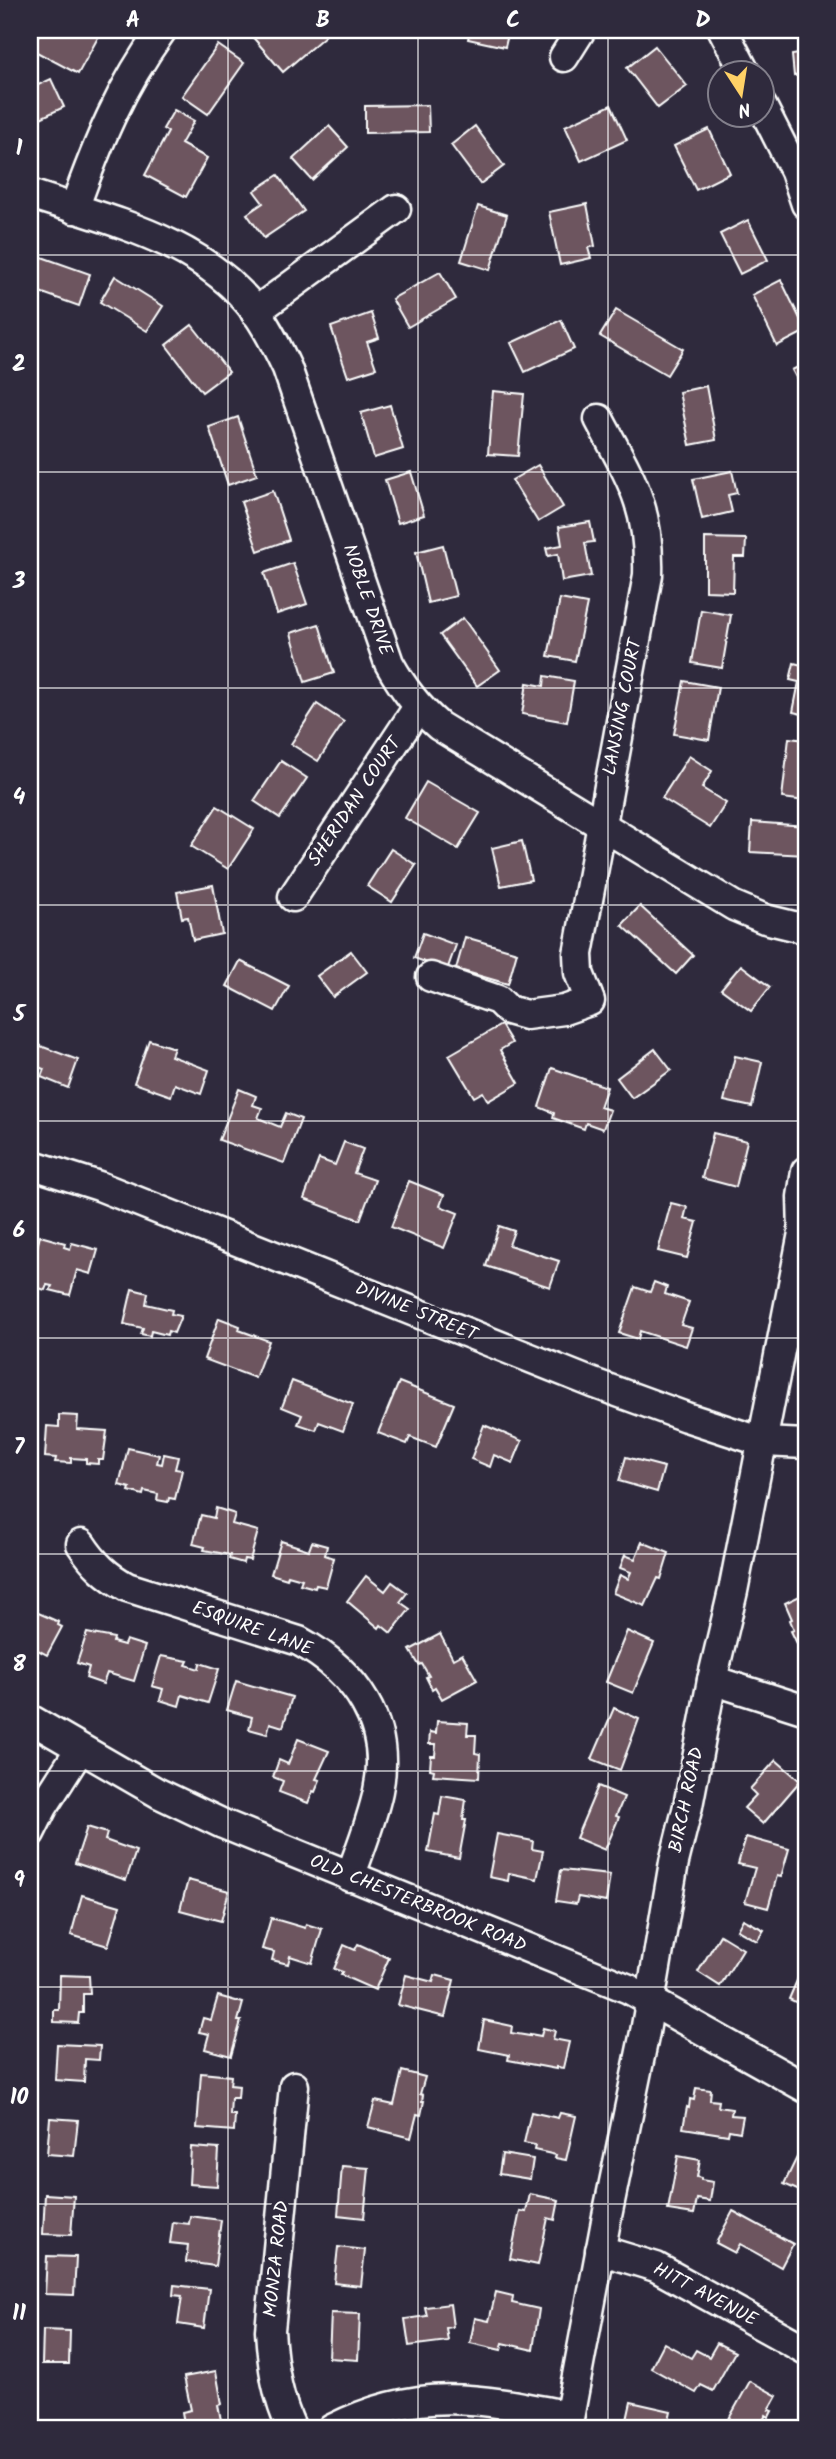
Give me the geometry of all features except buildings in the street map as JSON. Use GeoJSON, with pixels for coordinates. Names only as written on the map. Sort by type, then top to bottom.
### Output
{"type":"FeatureCollection","features":[{"type":"Feature","properties":{"kind":"street"},"geometry":{"type":"LineString","coordinates":[[74,209],[96,148],[117,101],[139,62],[162,30]]}},
{"type":"Feature","properties":{"kind":"street"},"geometry":{"type":"LineString","coordinates":[[564,57],[581,30]]}},
{"type":"Feature","properties":{"kind":"street"},"geometry":{"type":"LineString","coordinates":[[723,30],[739,60]]}},
{"type":"Feature","properties":{"kind":"street"},"geometry":{"type":"LineString","coordinates":[[774,130],[795,171],[806,204]]}},
{"type":"Feature","properties":{"kind":"street","name":"NOBLE DRIVE"},"geometry":{"type":"LineString","coordinates":[[30,194],[152,235],[189,254],[222,277],[256,312],[272,336],[287,368],[389,663],[403,690],[418,707],[439,726],[734,906],[765,919],[806,929]]}},
{"type":"Feature","properties":{"kind":"street"},"geometry":{"type":"LineString","coordinates":[[256,312],[396,209]]}},
{"type":"Feature","properties":{"kind":"street","name":"LANSING COURT"},"geometry":{"type":"LineString","coordinates":[[431,977],[498,1000],[508,1010],[526,1015],[564,1010],[590,1001],[579,973],[578,954],[648,575],[649,545],[645,517],[635,488],[599,419]]}},
{"type":"Feature","properties":{"kind":"street","name":"SHERIDAN COURT"},"geometry":{"type":"LineString","coordinates":[[293,897],[418,707]]}},
{"type":"Feature","properties":{"kind":"street","name":"DIVINE STREET"},"geometry":{"type":"LineString","coordinates":[[30,1164],[99,1186],[593,1383],[762,1442],[806,1444]]}},
{"type":"Feature","properties":{"kind":"street","name":"BIRCH ROAD"},"geometry":{"type":"LineString","coordinates":[[568,2423],[650,2002],[674,1862],[733,1591],[803,1233],[802,1198],[806,1171]]}},
{"type":"Feature","properties":{"kind":"street","name":"ESQUIRE LANE"},"geometry":{"type":"LineString","coordinates":[[81,1545],[109,1577],[127,1587],[299,1642],[339,1667],[355,1686],[369,1709],[381,1760],[379,1788],[373,1812],[350,1877]]}},
{"type":"Feature","properties":{"kind":"street"},"geometry":{"type":"LineString","coordinates":[[712,1680],[806,1710]]}},
{"type":"Feature","properties":{"kind":"street","name":"OLD CHESTERBROOK ROAD"},"geometry":{"type":"LineString","coordinates":[[30,1719],[158,1793],[212,1819],[604,1978],[806,2088]]}},
{"type":"Feature","properties":{"kind":"street"},"geometry":{"type":"LineString","coordinates":[[30,1833],[43,1807],[80,1749]]}},
{"type":"Feature","properties":{"kind":"street","name":"MONZA ROAD"},"geometry":{"type":"LineString","coordinates":[[292,2429],[279,2396],[272,2363],[270,2330],[294,2086]]}},
{"type":"Feature","properties":{"kind":"street","name":"HITT AVENUE"},"geometry":{"type":"LineString","coordinates":[[600,2250],[656,2267],[806,2350]]}},
{"type":"Feature","properties":{"kind":"street"},"geometry":{"type":"LineString","coordinates":[[332,2429],[389,2406],[425,2399],[456,2398],[493,2400],[568,2423]]}}]}
